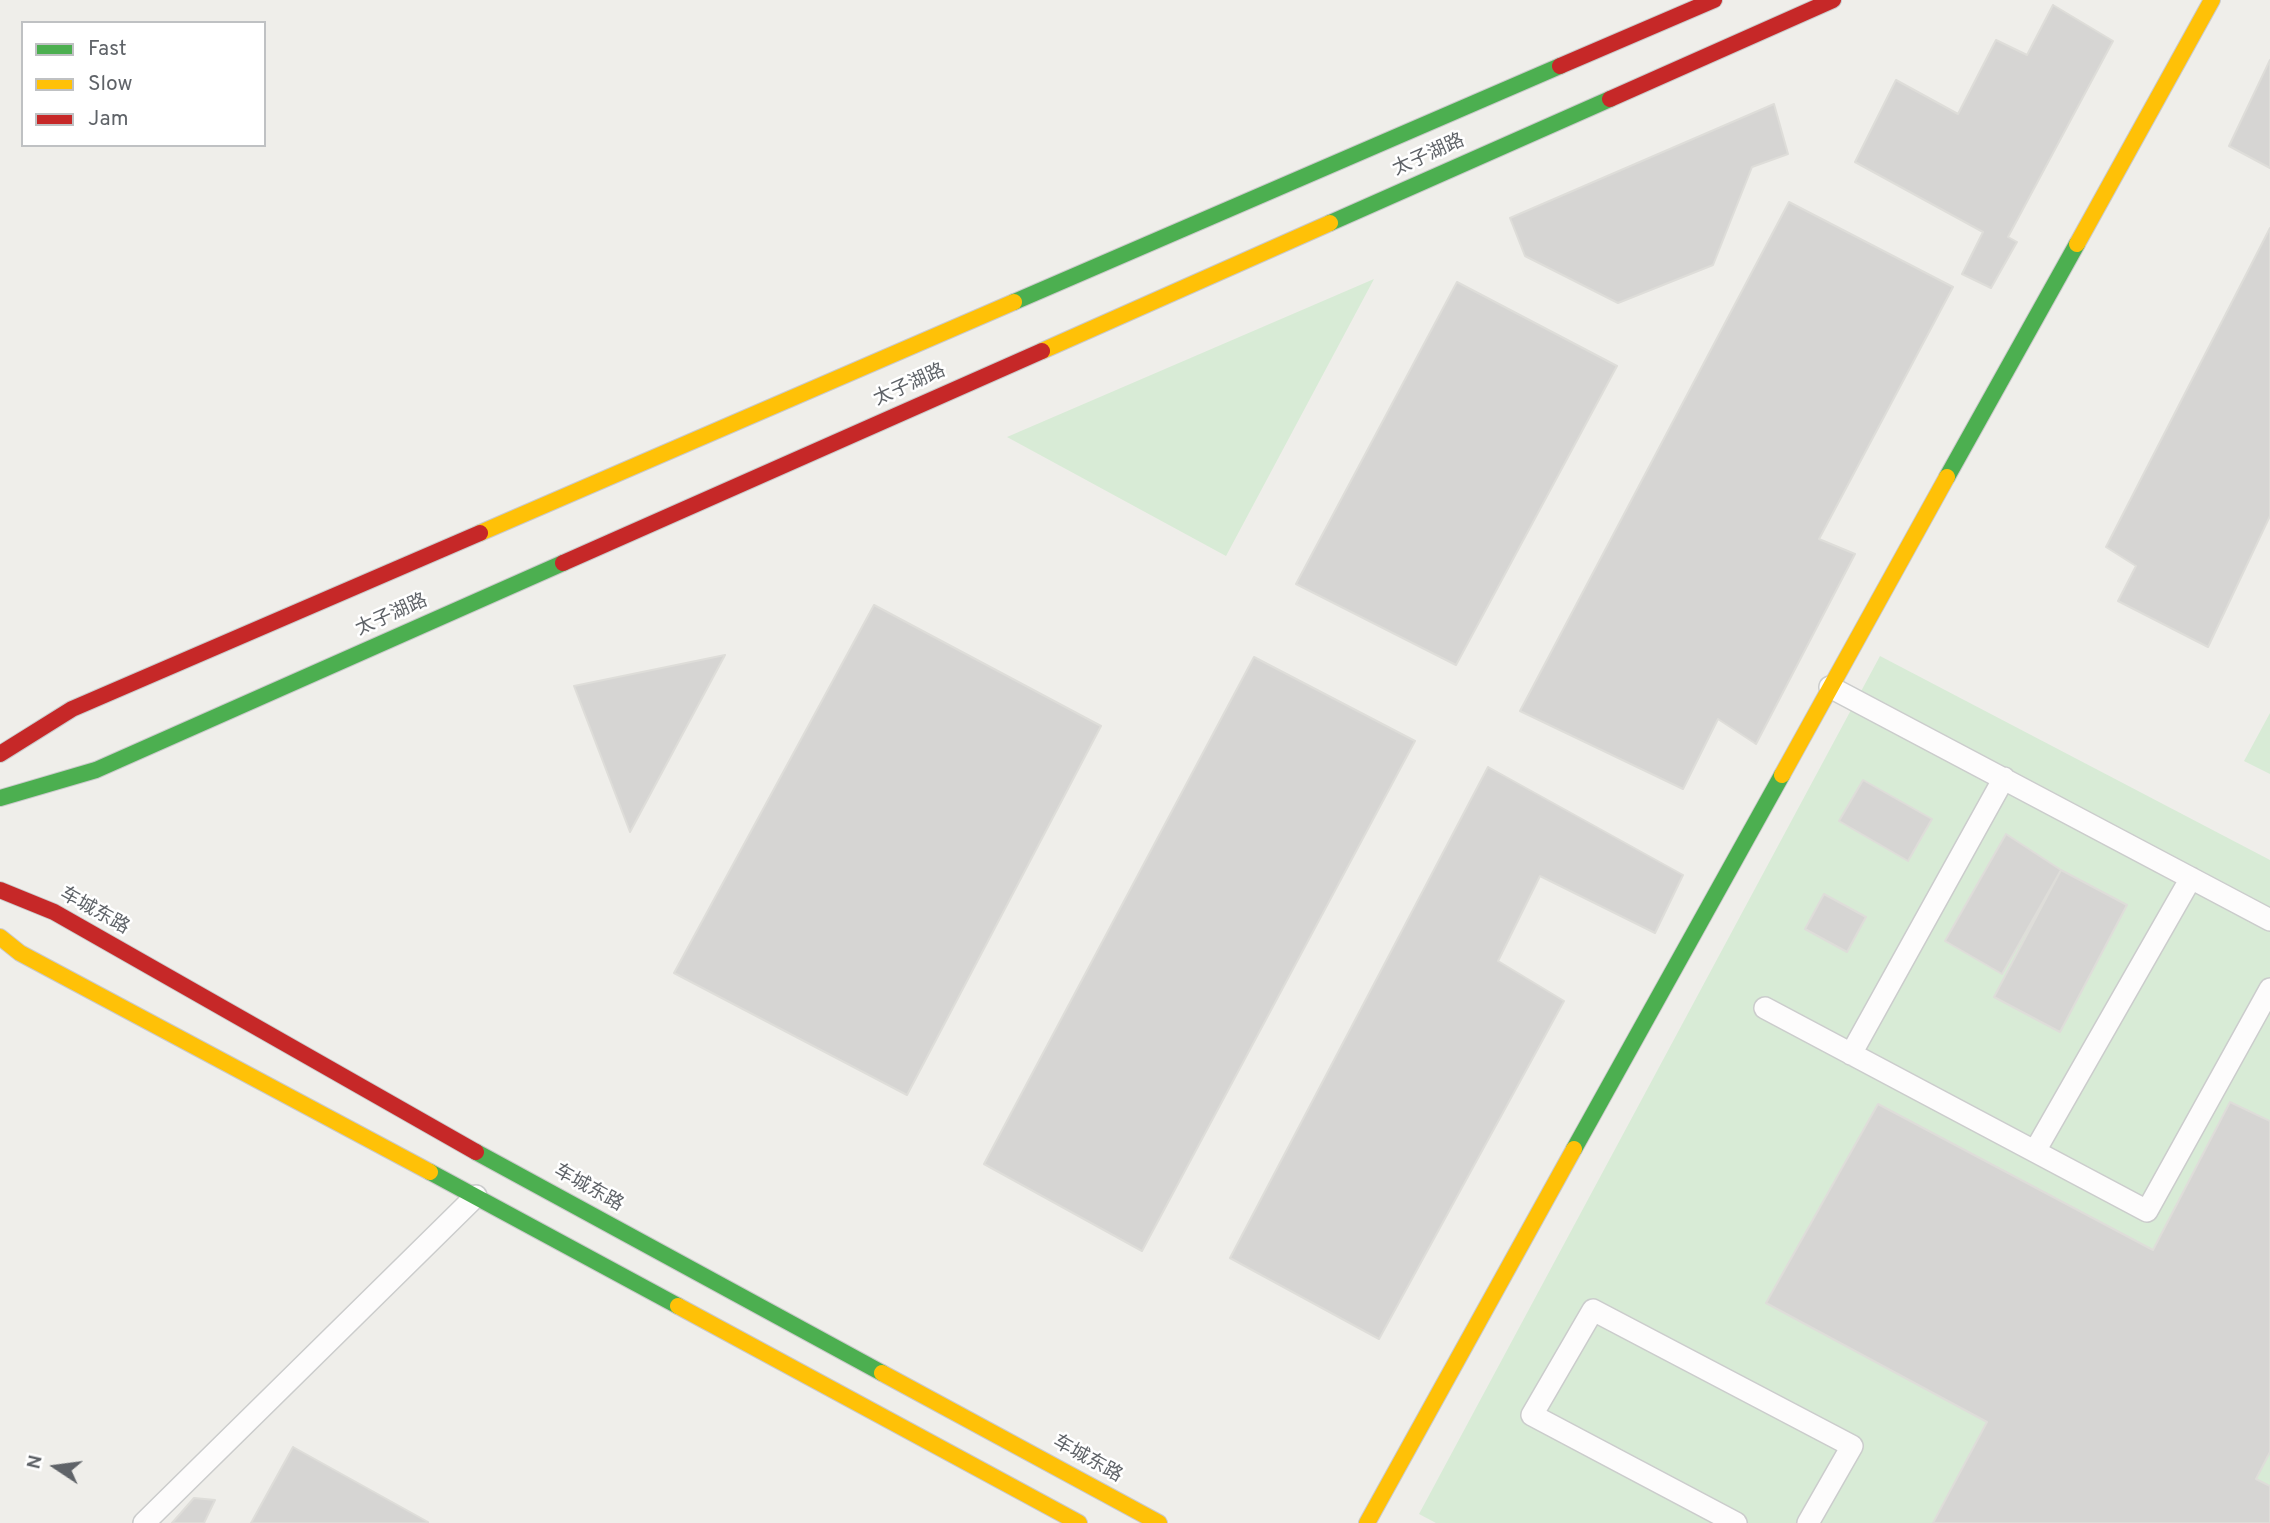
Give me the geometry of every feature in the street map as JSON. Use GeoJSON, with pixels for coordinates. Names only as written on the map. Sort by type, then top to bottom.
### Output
{"type":"FeatureCollection","features":[{"type":"Feature","properties":{"kind":"main road","name":"太子湖路"},"geometry":{"type":"LineString","coordinates":[[0,754],[72,709],[1714,0]]}},
{"type":"Feature","properties":{"kind":"main road","name":"太子湖路"},"geometry":{"type":"LineString","coordinates":[[0,798],[96,770],[1833,0]]}},
{"type":"Feature","properties":{"kind":"main road"},"geometry":{"type":"LineString","coordinates":[[1367,1523],[2211,0]]}},
{"type":"Feature","properties":{"kind":"main road","name":"车城东路"},"geometry":{"type":"LineString","coordinates":[[0,890],[54,912],[506,1169],[1158,1523]]}},
{"type":"Feature","properties":{"kind":"main road"},"geometry":{"type":"LineString","coordinates":[[0,937],[20,953],[476,1196],[1079,1523]]}},
{"type":"Feature","properties":{"kind":"lane"},"geometry":{"type":"LineString","coordinates":[[1830,687],[2270,920]]}},
{"type":"Feature","properties":{"kind":"lane"},"geometry":{"type":"LineString","coordinates":[[1851,1054],[2004,778]]}},
{"type":"Feature","properties":{"kind":"lane"},"geometry":{"type":"LineString","coordinates":[[2035,1152],[2191,878]]}},
{"type":"Feature","properties":{"kind":"lane"},"geometry":{"type":"LineString","coordinates":[[1765,1008],[2147,1211],[2270,989]]}},
{"type":"Feature","properties":{"kind":"lane"},"geometry":{"type":"LineString","coordinates":[[144,1523],[476,1196]]}},
{"type":"Feature","properties":{"kind":"lane"},"geometry":{"type":"LineString","coordinates":[[1736,1523],[1532,1415],[1592,1310],[1852,1446],[1808,1523]]}},
{"type":"Feature","properties":{"kind":"green space"},"geometry":{"type":"Polygon","coordinates":[[[1374,279],[1226,556],[1007,437],[1374,279]]]}},
{"type":"Feature","properties":{"kind":"green space"},"geometry":{"type":"Polygon","coordinates":[[[1880,656],[2270,860],[2270,1523],[1436,1523],[1419,1514],[1880,656]]]}},
{"type":"Feature","properties":{"kind":"green space"},"geometry":{"type":"Polygon","coordinates":[[[2270,713],[2270,774],[2244,761],[2270,713]]]}},
{"type":"Feature","properties":{"kind":"building"},"geometry":{"type":"Polygon","coordinates":[[[2053,5],[2113,41],[2008,237],[2017,242],[1991,288],[1962,274],[1983,232],[1855,162],[1896,80],[1958,114],[1996,40],[2027,55],[2053,5]]]}},
{"type":"Feature","properties":{"kind":"building"},"geometry":{"type":"Polygon","coordinates":[[[2270,60],[2270,168],[2229,146],[2270,60]]]}},
{"type":"Feature","properties":{"kind":"building"},"geometry":{"type":"Polygon","coordinates":[[[1774,104],[1788,154],[1752,167],[1713,265],[1618,303],[1525,256],[1510,218],[1774,104]]]}},
{"type":"Feature","properties":{"kind":"building"},"geometry":{"type":"Polygon","coordinates":[[[1789,202],[1953,287],[1819,539],[1855,554],[1756,744],[1718,719],[1683,789],[1520,711],[1789,202]]]}},
{"type":"Feature","properties":{"kind":"building"},"geometry":{"type":"Polygon","coordinates":[[[2270,228],[2270,516],[2208,647],[2118,601],[2136,566],[2106,547],[2270,228]]]}},
{"type":"Feature","properties":{"kind":"building"},"geometry":{"type":"Polygon","coordinates":[[[1457,282],[1617,366],[1456,665],[1296,584],[1457,282]]]}},
{"type":"Feature","properties":{"kind":"building"},"geometry":{"type":"Polygon","coordinates":[[[874,605],[1101,726],[907,1095],[674,973],[874,605]]]}},
{"type":"Feature","properties":{"kind":"building"},"geometry":{"type":"Polygon","coordinates":[[[725,655],[630,832],[574,686],[725,655]]]}},
{"type":"Feature","properties":{"kind":"building"},"geometry":{"type":"Polygon","coordinates":[[[1254,657],[1415,741],[1142,1251],[984,1164],[1254,657]]]}},
{"type":"Feature","properties":{"kind":"building"},"geometry":{"type":"Polygon","coordinates":[[[1488,767],[1683,875],[1655,933],[1540,876],[1498,961],[1564,1001],[1379,1339],[1230,1258],[1488,767]]]}},
{"type":"Feature","properties":{"kind":"building"},"geometry":{"type":"Polygon","coordinates":[[[1863,780],[1932,819],[1908,861],[1839,821],[1863,780]]]}},
{"type":"Feature","properties":{"kind":"building"},"geometry":{"type":"Polygon","coordinates":[[[2006,834],[2061,870],[2002,974],[1945,941],[2006,834]]]}},
{"type":"Feature","properties":{"kind":"building"},"geometry":{"type":"Polygon","coordinates":[[[2061,870],[2127,905],[2060,1032],[1994,997],[2061,870]]]}},
{"type":"Feature","properties":{"kind":"building"},"geometry":{"type":"Polygon","coordinates":[[[1824,894],[1866,917],[1847,952],[1805,929],[1824,894]]]}},
{"type":"Feature","properties":{"kind":"building"},"geometry":{"type":"Polygon","coordinates":[[[2230,1102],[2270,1121],[2270,1452],[2256,1479],[2270,1486],[2270,1523],[1933,1523],[1987,1422],[1766,1303],[1878,1104],[2153,1250],[2230,1102]]]}},
{"type":"Feature","properties":{"kind":"building"},"geometry":{"type":"Polygon","coordinates":[[[293,1447],[428,1522],[428,1523],[251,1523],[293,1447]]]}},
{"type":"Feature","properties":{"kind":"building"},"geometry":{"type":"Polygon","coordinates":[[[194,1498],[215,1500],[204,1523],[172,1523],[194,1498]]]}},
{"type":"Feature","properties":{"kind":"traffic: fast"},"geometry":{"type":"LineString","coordinates":[[1014,302],[1560,66]]}},
{"type":"Feature","properties":{"kind":"traffic: fast"},"geometry":{"type":"LineString","coordinates":[[1330,223],[1610,99]]}},
{"type":"Feature","properties":{"kind":"traffic: fast"},"geometry":{"type":"LineString","coordinates":[[1947,477],[2077,244]]}},
{"type":"Feature","properties":{"kind":"traffic: fast"},"geometry":{"type":"LineString","coordinates":[[0,798],[96,770],[563,563]]}},
{"type":"Feature","properties":{"kind":"traffic: fast"},"geometry":{"type":"LineString","coordinates":[[1574,1149],[1782,775]]}},
{"type":"Feature","properties":{"kind":"traffic: fast"},"geometry":{"type":"LineString","coordinates":[[476,1152],[882,1373]]}},
{"type":"Feature","properties":{"kind":"traffic: fast"},"geometry":{"type":"LineString","coordinates":[[430,1172],[678,1306]]}},
{"type":"Feature","properties":{"kind":"traffic: slow"},"geometry":{"type":"LineString","coordinates":[[2077,244],[2212,0]]}},
{"type":"Feature","properties":{"kind":"traffic: slow"},"geometry":{"type":"LineString","coordinates":[[1042,351],[1330,223]]}},
{"type":"Feature","properties":{"kind":"traffic: slow"},"geometry":{"type":"LineString","coordinates":[[480,533],[1014,302]]}},
{"type":"Feature","properties":{"kind":"traffic: slow"},"geometry":{"type":"LineString","coordinates":[[1782,775],[1947,477]]}},
{"type":"Feature","properties":{"kind":"traffic: slow"},"geometry":{"type":"LineString","coordinates":[[0,937],[20,953],[430,1172]]}},
{"type":"Feature","properties":{"kind":"traffic: slow"},"geometry":{"type":"LineString","coordinates":[[1367,1523],[1574,1149]]}},
{"type":"Feature","properties":{"kind":"traffic: slow"},"geometry":{"type":"LineString","coordinates":[[678,1306],[1079,1523]]}},
{"type":"Feature","properties":{"kind":"traffic: slow"},"geometry":{"type":"LineString","coordinates":[[882,1373],[1159,1523]]}},
{"type":"Feature","properties":{"kind":"traffic: jam"},"geometry":{"type":"LineString","coordinates":[[1560,66],[1714,0]]}},
{"type":"Feature","properties":{"kind":"traffic: jam"},"geometry":{"type":"LineString","coordinates":[[1610,99],[1833,0]]}},
{"type":"Feature","properties":{"kind":"traffic: jam"},"geometry":{"type":"LineString","coordinates":[[563,563],[1042,351]]}},
{"type":"Feature","properties":{"kind":"traffic: jam"},"geometry":{"type":"LineString","coordinates":[[0,754],[72,709],[480,533]]}},
{"type":"Feature","properties":{"kind":"traffic: jam"},"geometry":{"type":"LineString","coordinates":[[0,890],[54,912],[476,1152]]}}]}
